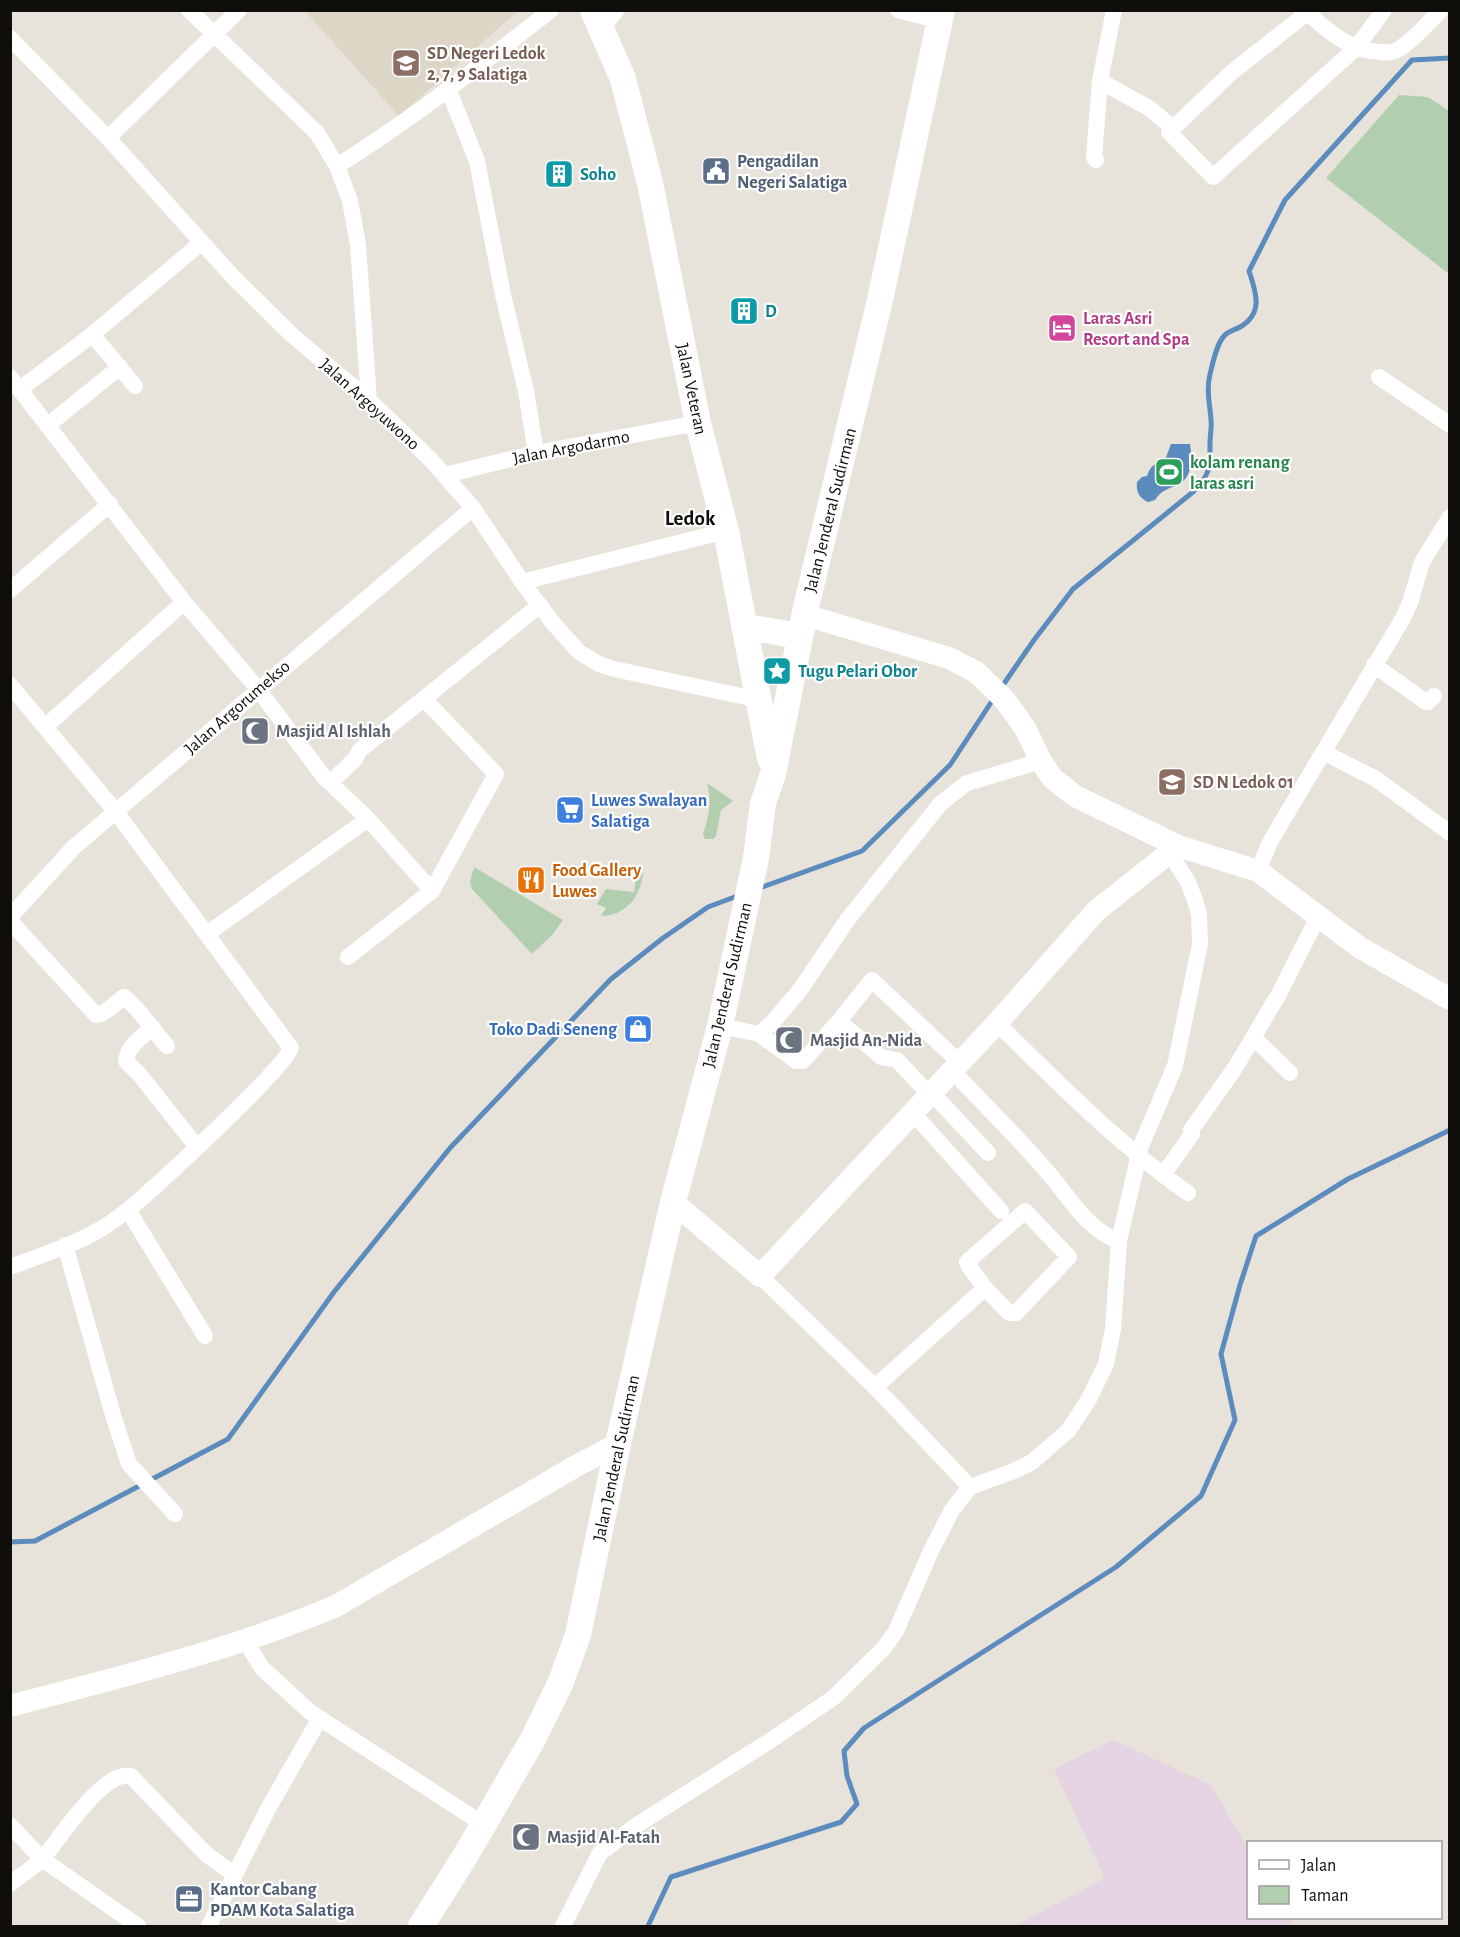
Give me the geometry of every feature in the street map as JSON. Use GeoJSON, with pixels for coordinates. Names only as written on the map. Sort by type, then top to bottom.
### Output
{"type":"FeatureCollection","features":[{"type":"Feature","properties":{"kind":"main road","name":"Jalan Veteran"},"geometry":{"type":"LineString","coordinates":[[604,16],[650,183],[698,423],[726,531],[746,627],[773,774]]}},
{"type":"Feature","properties":{"kind":"main road","name":"Jalan Jenderal Sudirman"},"geometry":{"type":"LineString","coordinates":[[422,1926],[532,1741],[560,1684],[578,1635],[618,1444],[673,1202],[720,1026],[750,886],[764,803],[773,774],[803,625],[880,300],[941,16]]}},
{"type":"Feature","properties":{"kind":"main road"},"geometry":{"type":"LineString","coordinates":[[746,627],[803,625]]}},
{"type":"Feature","properties":{"kind":"street"},"geometry":{"type":"LineString","coordinates":[[189,10],[317,133],[336,166],[350,201],[358,245],[369,400]]}},
{"type":"Feature","properties":{"kind":"street"},"geometry":{"type":"LineString","coordinates":[[108,138],[239,10]]}},
{"type":"Feature","properties":{"kind":"street"},"geometry":{"type":"LineString","coordinates":[[336,166],[383,137],[449,91],[551,10]]}},
{"type":"Feature","properties":{"kind":"street"},"geometry":{"type":"LineString","coordinates":[[898,10],[941,16]]}},
{"type":"Feature","properties":{"kind":"street"},"geometry":{"type":"LineString","coordinates":[[1384,10],[1356,48],[1213,177],[1169,132],[1233,72],[1306,12],[1335,36],[1356,48],[1371,52],[1400,49],[1441,10]]}},
{"type":"Feature","properties":{"kind":"street"},"geometry":{"type":"LineString","coordinates":[[1096,160],[1094,157],[1100,81],[1111,12]]}},
{"type":"Feature","properties":{"kind":"street","name":"Jalan Argoyuwono"},"geometry":{"type":"LineString","coordinates":[[10,38],[108,138],[201,243],[293,336],[369,400],[445,475],[472,508],[522,582],[579,652],[599,664],[614,669],[760,700]]}},
{"type":"Feature","properties":{"kind":"street"},"geometry":{"type":"LineString","coordinates":[[1100,81],[1149,108],[1173,128]]}},
{"type":"Feature","properties":{"kind":"street"},"geometry":{"type":"LineString","coordinates":[[449,91],[477,160],[503,295],[526,391],[536,453]]}},
{"type":"Feature","properties":{"kind":"street"},"geometry":{"type":"LineString","coordinates":[[201,243],[88,338],[15,383],[184,602],[258,689],[330,783],[368,819],[432,891]]}},
{"type":"Feature","properties":{"kind":"street"},"geometry":{"type":"LineString","coordinates":[[96,339],[135,386]]}},
{"type":"Feature","properties":{"kind":"street"},"geometry":{"type":"LineString","coordinates":[[48,426],[120,367]]}},
{"type":"Feature","properties":{"kind":"street"},"geometry":{"type":"LineString","coordinates":[[1379,377],[1449,425]]}},
{"type":"Feature","properties":{"kind":"street","name":"Jalan Argodarmo"},"geometry":{"type":"LineString","coordinates":[[445,475],[536,453],[698,423]]}},
{"type":"Feature","properties":{"kind":"street"},"geometry":{"type":"LineString","coordinates":[[10,590],[110,504]]}},
{"type":"Feature","properties":{"kind":"street","name":"Jalan Argorumekso"},"geometry":{"type":"LineString","coordinates":[[10,919],[74,847],[472,508]]}},
{"type":"Feature","properties":{"kind":"street"},"geometry":{"type":"LineString","coordinates":[[1258,871],[1270,842],[1405,612],[1422,562],[1449,517]]}},
{"type":"Feature","properties":{"kind":"street"},"geometry":{"type":"LineString","coordinates":[[522,582],[726,531]]}},
{"type":"Feature","properties":{"kind":"street"},"geometry":{"type":"LineString","coordinates":[[45,727],[184,602]]}},
{"type":"Feature","properties":{"kind":"street"},"geometry":{"type":"LineString","coordinates":[[330,783],[356,759],[360,750],[540,605]]}},
{"type":"Feature","properties":{"kind":"street"},"geometry":{"type":"LineString","coordinates":[[803,625],[949,658],[965,665],[988,682],[1004,699],[1025,728],[1052,778],[1075,796],[1174,849],[1258,871],[1359,947],[1449,999]]}},
{"type":"Feature","properties":{"kind":"street"},"geometry":{"type":"LineString","coordinates":[[1374,665],[1426,702],[1434,696]]}},
{"type":"Feature","properties":{"kind":"street"},"geometry":{"type":"LineString","coordinates":[[10,685],[116,812],[291,1048],[291,1052],[281,1064],[197,1147],[128,1210],[98,1231],[10,1267]]}},
{"type":"Feature","properties":{"kind":"street"},"geometry":{"type":"LineString","coordinates":[[348,957],[432,891],[496,774],[424,699]]}},
{"type":"Feature","properties":{"kind":"street"},"geometry":{"type":"LineString","coordinates":[[1323,752],[1376,779],[1449,833]]}},
{"type":"Feature","properties":{"kind":"street"},"geometry":{"type":"LineString","coordinates":[[759,1034],[772,1023],[800,990],[848,919],[941,803],[967,783],[1041,761]]}},
{"type":"Feature","properties":{"kind":"street"},"geometry":{"type":"LineString","coordinates":[[207,934],[368,819]]}},
{"type":"Feature","properties":{"kind":"street"},"geometry":{"type":"LineString","coordinates":[[760,1276],[997,1023],[1096,911],[1174,849]]}},
{"type":"Feature","properties":{"kind":"street"},"geometry":{"type":"LineString","coordinates":[[563,1926],[600,1853],[637,1825],[833,1698],[884,1648],[896,1631],[931,1551],[952,1510],[970,1487],[1032,1462],[1068,1431],[1089,1399],[1104,1370],[1110,1348],[1119,1241],[1137,1155],[1175,1065],[1200,944],[1199,914],[1174,849]]}},
{"type":"Feature","properties":{"kind":"street"},"geometry":{"type":"LineString","coordinates":[[1163,1175],[1192,1134],[1191,1130],[1235,1068],[1284,986],[1318,916]]}},
{"type":"Feature","properties":{"kind":"street"},"geometry":{"type":"LineString","coordinates":[[10,919],[96,1016],[102,1015],[124,997],[167,1046]]}},
{"type":"Feature","properties":{"kind":"street"},"geometry":{"type":"LineString","coordinates":[[720,1026],[759,1034],[796,1061],[803,1061],[840,1021],[872,980],[956,1066],[1094,1227],[1106,1237],[1119,1241]]}},
{"type":"Feature","properties":{"kind":"street"},"geometry":{"type":"LineString","coordinates":[[840,1021],[881,1058],[897,1060],[988,1153]]}},
{"type":"Feature","properties":{"kind":"street"},"geometry":{"type":"LineString","coordinates":[[997,1023],[1067,1092],[1137,1155],[1188,1193]]}},
{"type":"Feature","properties":{"kind":"street"},"geometry":{"type":"LineString","coordinates":[[153,1028],[142,1035],[126,1054],[126,1061],[197,1147]]}},
{"type":"Feature","properties":{"kind":"street"},"geometry":{"type":"LineString","coordinates":[[1253,1036],[1290,1073]]}},
{"type":"Feature","properties":{"kind":"street"},"geometry":{"type":"LineString","coordinates":[[912,1112],[1001,1211]]}},
{"type":"Feature","properties":{"kind":"street"},"geometry":{"type":"LineString","coordinates":[[673,1202],[760,1276],[875,1387],[970,1487]]}},
{"type":"Feature","properties":{"kind":"street"},"geometry":{"type":"LineString","coordinates":[[128,1210],[205,1336]]}},
{"type":"Feature","properties":{"kind":"street"},"geometry":{"type":"LineString","coordinates":[[1025,1211],[1068,1256],[1068,1260],[1016,1312],[1009,1313],[985,1288],[967,1262],[1025,1211]]}},
{"type":"Feature","properties":{"kind":"street"},"geometry":{"type":"LineString","coordinates":[[65,1245],[129,1464],[175,1514]]}},
{"type":"Feature","properties":{"kind":"street"},"geometry":{"type":"LineString","coordinates":[[875,1387],[985,1288]]}},
{"type":"Feature","properties":{"kind":"street"},"geometry":{"type":"LineString","coordinates":[[10,1706],[146,1670],[245,1640],[336,1606],[576,1466],[618,1444]]}},
{"type":"Feature","properties":{"kind":"street"},"geometry":{"type":"LineString","coordinates":[[245,1640],[262,1668],[310,1712],[483,1824]]}},
{"type":"Feature","properties":{"kind":"street"},"geometry":{"type":"LineString","coordinates":[[209,1926],[269,1806],[320,1718]]}},
{"type":"Feature","properties":{"kind":"street"},"geometry":{"type":"LineString","coordinates":[[10,1884],[42,1859],[75,1815],[96,1794],[126,1774],[131,1776],[206,1854],[235,1875]]}},
{"type":"Feature","properties":{"kind":"street"},"geometry":{"type":"LineString","coordinates":[[10,1825],[42,1859],[138,1926]]}},
{"type":"Feature","properties":{"kind":"shaded area","name":"SD Negeri Ledok 2, 7, 9 Salatiga"},"geometry":{"type":"Polygon","coordinates":[[[305,11],[518,11],[399,116],[305,11]]]}},
{"type":"Feature","properties":{"kind":"shaded area"},"geometry":{"type":"Polygon","coordinates":[[[1113,1740],[1211,1785],[1247,1847],[1247,1919],[1289,1919],[1294,1926],[1015,1926],[1105,1878],[1054,1769],[1113,1740]]]}},
{"type":"Feature","properties":{"kind":"green space"},"geometry":{"type":"Polygon","coordinates":[[[1399,95],[1428,97],[1449,111],[1449,274],[1326,178],[1399,95]]]}},
{"type":"Feature","properties":{"kind":"green space"},"geometry":{"type":"Polygon","coordinates":[[[707,783],[733,801],[721,810],[716,836],[713,839],[705,839],[703,834],[709,809],[707,783]]]}},
{"type":"Feature","properties":{"kind":"green space"},"geometry":{"type":"Polygon","coordinates":[[[474,867],[563,920],[553,934],[532,954],[472,889],[470,882],[474,867]]]}},
{"type":"Feature","properties":{"kind":"green space"},"geometry":{"type":"Polygon","coordinates":[[[637,872],[643,873],[642,882],[630,904],[617,913],[601,916],[606,908],[597,904],[606,889],[634,892],[637,872]]]}},
{"type":"Feature","properties":{"kind":"water","name":"kolam renang laras asri"},"geometry":{"type":"Polygon","coordinates":[[[1171,444],[1190,444],[1189,472],[1184,481],[1148,502],[1139,494],[1137,482],[1147,476],[1153,465],[1165,460],[1171,444]]]}},
{"type":"Feature","properties":{"kind":"waterway"},"geometry":{"type":"LineString","coordinates":[[1001,688],[1073,589],[1193,492],[1206,475],[1209,464],[1211,425],[1208,386],[1215,354],[1226,334],[1240,327],[1253,315],[1256,294],[1249,271],[1285,200],[1412,60],[1450,58]]}},
{"type":"Feature","properties":{"kind":"waterway"},"geometry":{"type":"LineString","coordinates":[[757,889],[862,851],[950,765],[994,698]]}},
{"type":"Feature","properties":{"kind":"waterway"},"geometry":{"type":"LineString","coordinates":[[10,1542],[35,1541],[228,1439],[334,1292],[450,1148],[611,979],[663,938],[708,907],[740,895]]}},
{"type":"Feature","properties":{"kind":"waterway"},"geometry":{"type":"LineString","coordinates":[[648,1926],[671,1877],[841,1822],[857,1804],[847,1776],[844,1751],[864,1728],[1116,1567],[1201,1496],[1235,1420],[1221,1354],[1256,1236],[1348,1179],[1450,1130]]}},
{"type":"Feature","properties":{"kind":"place","name":"SD Negeri Ledok 2, 7, 9 Salatiga"},"geometry":{"type":"Point","coordinates":[406,63]}},
{"type":"Feature","properties":{"kind":"place","name":"Pengadilan Negeri Salatiga"},"geometry":{"type":"Point","coordinates":[716,171]}},
{"type":"Feature","properties":{"kind":"place","name":"Soho"},"geometry":{"type":"Point","coordinates":[559,174]}},
{"type":"Feature","properties":{"kind":"place","name":"D"},"geometry":{"type":"Point","coordinates":[744,311]}},
{"type":"Feature","properties":{"kind":"place","name":"Laras Asri Resort and Spa"},"geometry":{"type":"Point","coordinates":[1062,328]}},
{"type":"Feature","properties":{"kind":"place","name":"kolam renang laras asri"},"geometry":{"type":"Point","coordinates":[1169,472]}},
{"type":"Feature","properties":{"kind":"place","name":"Tugu Pelari Obor"},"geometry":{"type":"Point","coordinates":[777,671]}},
{"type":"Feature","properties":{"kind":"place","name":"Masjid Al Ishlah"},"geometry":{"type":"Point","coordinates":[255,731]}},
{"type":"Feature","properties":{"kind":"place","name":"SD N Ledok 01"},"geometry":{"type":"Point","coordinates":[1172,782]}},
{"type":"Feature","properties":{"kind":"place","name":"Luwes Swalayan Salatiga"},"geometry":{"type":"Point","coordinates":[570,810]}},
{"type":"Feature","properties":{"kind":"place","name":"Food Gallery Luwes"},"geometry":{"type":"Point","coordinates":[531,880]}},
{"type":"Feature","properties":{"kind":"place","name":"Toko Dadi Seneng"},"geometry":{"type":"Point","coordinates":[638,1029]}},
{"type":"Feature","properties":{"kind":"place","name":"Masjid An-Nida"},"geometry":{"type":"Point","coordinates":[789,1040]}},
{"type":"Feature","properties":{"kind":"place","name":"Masjid Al-Fatah"},"geometry":{"type":"Point","coordinates":[526,1837]}},
{"type":"Feature","properties":{"kind":"place","name":"Kantor Cabang PDAM Kota Salatiga"},"geometry":{"type":"Point","coordinates":[189,1899]}},
{"type":"Feature","properties":{"kind":"district","name":"Ledok"},"geometry":{"type":"Point","coordinates":[690,518]}}]}
